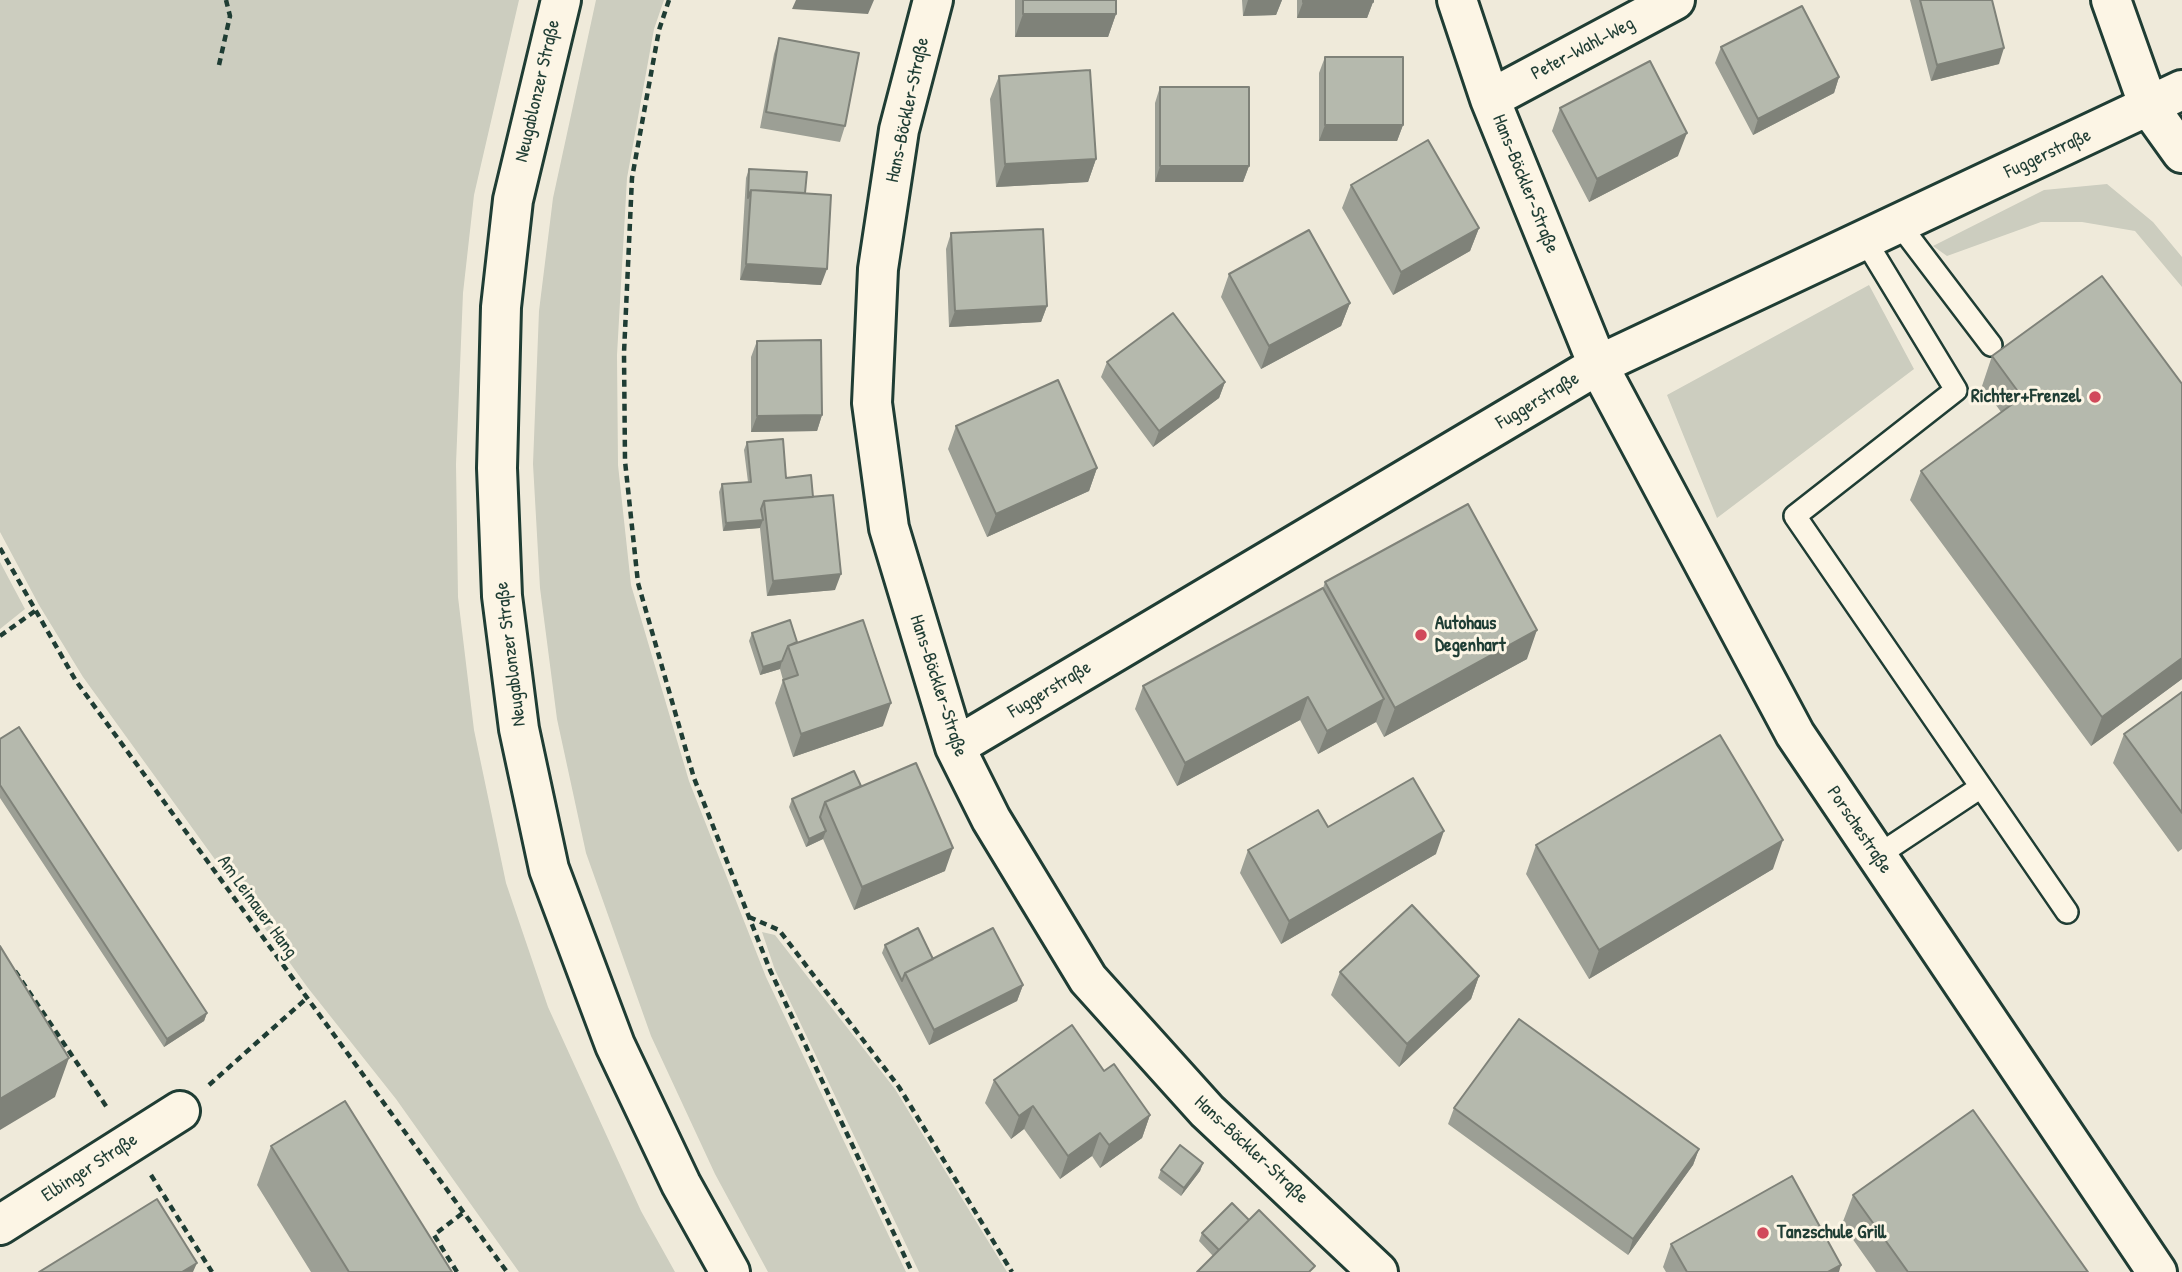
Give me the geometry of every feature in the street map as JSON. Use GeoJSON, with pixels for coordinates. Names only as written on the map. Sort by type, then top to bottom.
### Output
{"type":"FeatureCollection","features":[{"type":"Feature","properties":{"kind":"street","name":"Neugablonzer Straße"},"geometry":{"type":"LineString","coordinates":[[561,0],[513,200],[501,307],[497,468],[502,597],[519,729],[549,869],[615,1045],[681,1184],[730,1272]]}},
{"type":"Feature","properties":{"kind":"street","name":"Hans-Böckler-Straße"},"geometry":{"type":"LineString","coordinates":[[933,0],[900,130],[878,269],[872,403],[889,528],[955,747],[991,819],[1088,979],[1207,1111],[1378,1272]]}},
{"type":"Feature","properties":{"kind":"street","name":"Hans-Böckler-Straße"},"geometry":{"type":"LineString","coordinates":[[1457,0],[1490,99],[1598,365]]}},
{"type":"Feature","properties":{"kind":"street","name":"Peter-Wahl-Weg"},"geometry":{"type":"LineString","coordinates":[[1490,99],[1675,0]]}},
{"type":"Feature","properties":{"kind":"street"},"geometry":{"type":"LineString","coordinates":[[2111,0],[2149,107],[2182,153]]}},
{"type":"Feature","properties":{"kind":"street","name":"Fuggerstraße"},"geometry":{"type":"LineString","coordinates":[[955,747],[1598,365],[2182,90]]}},
{"type":"Feature","properties":{"kind":"street","name":"Porschestraße"},"geometry":{"type":"LineString","coordinates":[[1598,365],[1795,734],[2157,1272]]}},
{"type":"Feature","properties":{"kind":"street","name":"Elbinger Straße"},"geometry":{"type":"LineString","coordinates":[[0,1225],[180,1111]]}},
{"type":"Feature","properties":{"kind":"lane"},"geometry":{"type":"LineString","coordinates":[[1882,232],[1991,345]]}},
{"type":"Feature","properties":{"kind":"lane"},"geometry":{"type":"LineString","coordinates":[[1882,232],[1956,390],[1795,516],[2067,912]]}},
{"type":"Feature","properties":{"kind":"lane"},"geometry":{"type":"LineString","coordinates":[[1877,856],[1981,787]]}},
{"type":"Feature","properties":{"kind":"path"},"geometry":{"type":"LineString","coordinates":[[219,65],[230,16],[226,0]]}},
{"type":"Feature","properties":{"kind":"path"},"geometry":{"type":"LineString","coordinates":[[669,0],[659,30],[632,178],[624,353],[625,461],[638,583],[694,778],[769,970],[912,1272]]}},
{"type":"Feature","properties":{"kind":"path","name":"Am Leinauer Hang"},"geometry":{"type":"LineString","coordinates":[[0,548],[76,681],[507,1272]]}},
{"type":"Feature","properties":{"kind":"path"},"geometry":{"type":"LineString","coordinates":[[0,636],[35,611]]}},
{"type":"Feature","properties":{"kind":"path"},"geometry":{"type":"LineString","coordinates":[[749,917],[779,930],[900,1087],[1012,1272]]}},
{"type":"Feature","properties":{"kind":"path"},"geometry":{"type":"LineString","coordinates":[[180,1111],[307,998]]}},
{"type":"Feature","properties":{"kind":"path"},"geometry":{"type":"LineString","coordinates":[[457,1272],[434,1234],[464,1212]]}},
{"type":"Feature","properties":{"kind":"shaded area"},"geometry":{"type":"Polygon","coordinates":[[[0,0],[519,0],[474,195],[463,293],[456,464],[458,597],[474,730],[506,883],[548,1007],[641,1211],[675,1272],[519,1272],[396,1099],[308,988],[83,677],[39,605],[0,532],[0,0]]]}},
{"type":"Feature","properties":{"kind":"shaded area"},"geometry":{"type":"Polygon","coordinates":[[[596,0],[664,0],[654,29],[627,178],[617,355],[618,465],[631,585],[689,781],[766,977],[906,1272],[768,1272],[715,1174],[651,1036],[586,853],[557,719],[540,588],[533,464],[539,311],[553,198],[596,0]]]}},
{"type":"Feature","properties":{"kind":"shaded area"},"geometry":{"type":"Polygon","coordinates":[[[2107,184],[2153,222],[2182,257],[2182,287],[2135,231],[2082,222],[2041,222],[1947,256],[1933,246],[2044,190],[2107,184]]]}},
{"type":"Feature","properties":{"kind":"shaded area"},"geometry":{"type":"Polygon","coordinates":[[[1869,285],[1914,369],[1717,518],[1667,395],[1869,285]]]}},
{"type":"Feature","properties":{"kind":"shaded area"},"geometry":{"type":"Polygon","coordinates":[[[0,562],[25,609],[0,629],[0,562]]]}},
{"type":"Feature","properties":{"kind":"shaded area"},"geometry":{"type":"Polygon","coordinates":[[[762,932],[775,935],[895,1089],[1007,1272],[919,1272],[775,970],[762,932]]]}},
{"type":"Feature","properties":{"kind":"building"},"geometry":{"type":"Polygon","coordinates":[[[1023,0],[1116,0],[1116,14],[1023,14],[1023,0]]]}},
{"type":"Feature","properties":{"kind":"building"},"geometry":{"type":"Polygon","coordinates":[[[1373,0],[1373,2],[1303,2],[1373,0]]]}},
{"type":"Feature","properties":{"kind":"building"},"geometry":{"type":"Polygon","coordinates":[[[1920,0],[1992,0],[2004,48],[1937,65],[1920,0]]]}},
{"type":"Feature","properties":{"kind":"building"},"geometry":{"type":"Polygon","coordinates":[[[1802,6],[1839,77],[1758,119],[1721,47],[1802,6]]]}},
{"type":"Feature","properties":{"kind":"building"},"geometry":{"type":"Polygon","coordinates":[[[779,38],[859,53],[845,126],[766,112],[779,38]]]}},
{"type":"Feature","properties":{"kind":"building"},"geometry":{"type":"Polygon","coordinates":[[[1325,57],[1403,57],[1403,125],[1325,125],[1325,57]]]}},
{"type":"Feature","properties":{"kind":"building"},"geometry":{"type":"Polygon","coordinates":[[[1650,61],[1687,133],[1597,179],[1560,108],[1650,61]]]}},
{"type":"Feature","properties":{"kind":"building"},"geometry":{"type":"Polygon","coordinates":[[[1090,70],[1096,159],[1005,164],[999,76],[1090,70]]]}},
{"type":"Feature","properties":{"kind":"building"},"geometry":{"type":"Polygon","coordinates":[[[1160,87],[1249,87],[1249,166],[1160,166],[1160,87]]]}},
{"type":"Feature","properties":{"kind":"building"},"geometry":{"type":"Polygon","coordinates":[[[1428,140],[1479,228],[1401,272],[1351,185],[1428,140]]]}},
{"type":"Feature","properties":{"kind":"building"},"geometry":{"type":"Polygon","coordinates":[[[749,169],[807,172],[805,193],[751,190],[748,198],[749,169]]]}},
{"type":"Feature","properties":{"kind":"building"},"geometry":{"type":"Polygon","coordinates":[[[751,190],[831,195],[827,269],[746,264],[751,190]]]}},
{"type":"Feature","properties":{"kind":"building"},"geometry":{"type":"Polygon","coordinates":[[[1043,229],[1047,306],[955,311],[951,233],[1043,229]]]}},
{"type":"Feature","properties":{"kind":"building"},"geometry":{"type":"Polygon","coordinates":[[[1309,230],[1350,303],[1269,346],[1229,274],[1309,230]]]}},
{"type":"Feature","properties":{"kind":"building"},"geometry":{"type":"Polygon","coordinates":[[[2102,276],[2182,384],[2182,658],[2102,717],[1921,471],[2022,397],[1992,356],[2102,276]]]}},
{"type":"Feature","properties":{"kind":"building"},"geometry":{"type":"Polygon","coordinates":[[[1173,313],[1225,382],[1159,431],[1107,362],[1173,313]]]}},
{"type":"Feature","properties":{"kind":"building"},"geometry":{"type":"Polygon","coordinates":[[[821,340],[822,415],[757,416],[757,341],[821,340]]]}},
{"type":"Feature","properties":{"kind":"building"},"geometry":{"type":"Polygon","coordinates":[[[1058,380],[1097,468],[996,514],[956,426],[1058,380]]]}},
{"type":"Feature","properties":{"kind":"building"},"geometry":{"type":"Polygon","coordinates":[[[783,439],[786,478],[811,475],[813,497],[764,501],[761,509],[763,520],[726,523],[722,484],[751,482],[747,442],[783,439]]]}},
{"type":"Feature","properties":{"kind":"building"},"geometry":{"type":"Polygon","coordinates":[[[833,495],[841,574],[773,581],[764,501],[833,495]]]}},
{"type":"Feature","properties":{"kind":"building","name":"Autohaus Degenhart"},"geometry":{"type":"Polygon","coordinates":[[[1468,504],[1537,630],[1395,708],[1325,582],[1468,504]]]}},
{"type":"Feature","properties":{"kind":"building"},"geometry":{"type":"Polygon","coordinates":[[[1323,588],[1384,699],[1327,731],[1308,697],[1185,763],[1143,686],[1323,588]]]}},
{"type":"Feature","properties":{"kind":"building"},"geometry":{"type":"Polygon","coordinates":[[[790,620],[797,642],[788,646],[782,661],[763,667],[752,633],[790,620]]]}},
{"type":"Feature","properties":{"kind":"building"},"geometry":{"type":"Polygon","coordinates":[[[863,620],[891,703],[801,734],[783,680],[798,675],[788,646],[863,620]]]}},
{"type":"Feature","properties":{"kind":"building"},"geometry":{"type":"Polygon","coordinates":[[[2182,692],[2182,813],[2124,734],[2182,692]]]}},
{"type":"Feature","properties":{"kind":"building"},"geometry":{"type":"Polygon","coordinates":[[[19,727],[207,1013],[167,1039],[0,785],[0,739],[19,727]]]}},
{"type":"Feature","properties":{"kind":"building"},"geometry":{"type":"Polygon","coordinates":[[[1720,735],[1783,840],[1599,950],[1536,845],[1720,735]]]}},
{"type":"Feature","properties":{"kind":"building"},"geometry":{"type":"Polygon","coordinates":[[[916,763],[953,848],[862,887],[825,802],[916,763]]]}},
{"type":"Feature","properties":{"kind":"building"},"geometry":{"type":"Polygon","coordinates":[[[854,771],[861,786],[825,802],[820,817],[826,831],[809,839],[792,799],[854,771]]]}},
{"type":"Feature","properties":{"kind":"building"},"geometry":{"type":"Polygon","coordinates":[[[1413,778],[1444,831],[1289,921],[1248,850],[1318,810],[1328,827],[1413,778]]]}},
{"type":"Feature","properties":{"kind":"building"},"geometry":{"type":"Polygon","coordinates":[[[1412,905],[1479,976],[1407,1044],[1340,972],[1412,905]]]}},
{"type":"Feature","properties":{"kind":"building"},"geometry":{"type":"Polygon","coordinates":[[[918,928],[933,959],[905,973],[902,981],[885,945],[918,928]]]}},
{"type":"Feature","properties":{"kind":"building"},"geometry":{"type":"Polygon","coordinates":[[[993,928],[1023,985],[934,1030],[905,973],[993,928]]]}},
{"type":"Feature","properties":{"kind":"building"},"geometry":{"type":"Polygon","coordinates":[[[0,946],[69,1058],[0,1099],[0,946]]]}},
{"type":"Feature","properties":{"kind":"building"},"geometry":{"type":"Polygon","coordinates":[[[1519,1019],[1699,1149],[1633,1239],[1454,1108],[1519,1019]]]}},
{"type":"Feature","properties":{"kind":"building"},"geometry":{"type":"Polygon","coordinates":[[[1072,1025],[1104,1071],[1114,1064],[1150,1115],[1109,1145],[1100,1133],[1068,1156],[1033,1106],[1019,1116],[994,1080],[1072,1025]]]}},
{"type":"Feature","properties":{"kind":"building"},"geometry":{"type":"Polygon","coordinates":[[[345,1101],[452,1272],[349,1272],[271,1146],[345,1101]]]}},
{"type":"Feature","properties":{"kind":"building"},"geometry":{"type":"Polygon","coordinates":[[[1973,1110],[2088,1272],[1908,1272],[1853,1195],[1973,1110]]]}},
{"type":"Feature","properties":{"kind":"building"},"geometry":{"type":"Polygon","coordinates":[[[1180,1145],[1203,1163],[1184,1188],[1161,1170],[1180,1145]]]}},
{"type":"Feature","properties":{"kind":"building","name":"Tanzschule Grill"},"geometry":{"type":"Polygon","coordinates":[[[1792,1176],[1841,1265],[1828,1272],[1687,1272],[1671,1244],[1792,1176]]]}},
{"type":"Feature","properties":{"kind":"building"},"geometry":{"type":"Polygon","coordinates":[[[157,1199],[197,1263],[182,1272],[39,1272],[157,1199]]]}},
{"type":"Feature","properties":{"kind":"building"},"geometry":{"type":"Polygon","coordinates":[[[1232,1203],[1249,1220],[1219,1250],[1202,1233],[1232,1203]]]}},
{"type":"Feature","properties":{"kind":"building"},"geometry":{"type":"Polygon","coordinates":[[[1259,1210],[1315,1266],[1309,1272],[1197,1272],[1259,1210]]]}},
{"type":"Feature","properties":{"kind":"place","name":"Richter+Frenzel"},"geometry":{"type":"Point","coordinates":[2095,397]}},
{"type":"Feature","properties":{"kind":"place","name":"Autohaus Degenhart"},"geometry":{"type":"Point","coordinates":[1421,635]}},
{"type":"Feature","properties":{"kind":"place","name":"Tanzschule Grill"},"geometry":{"type":"Point","coordinates":[1763,1233]}}]}
